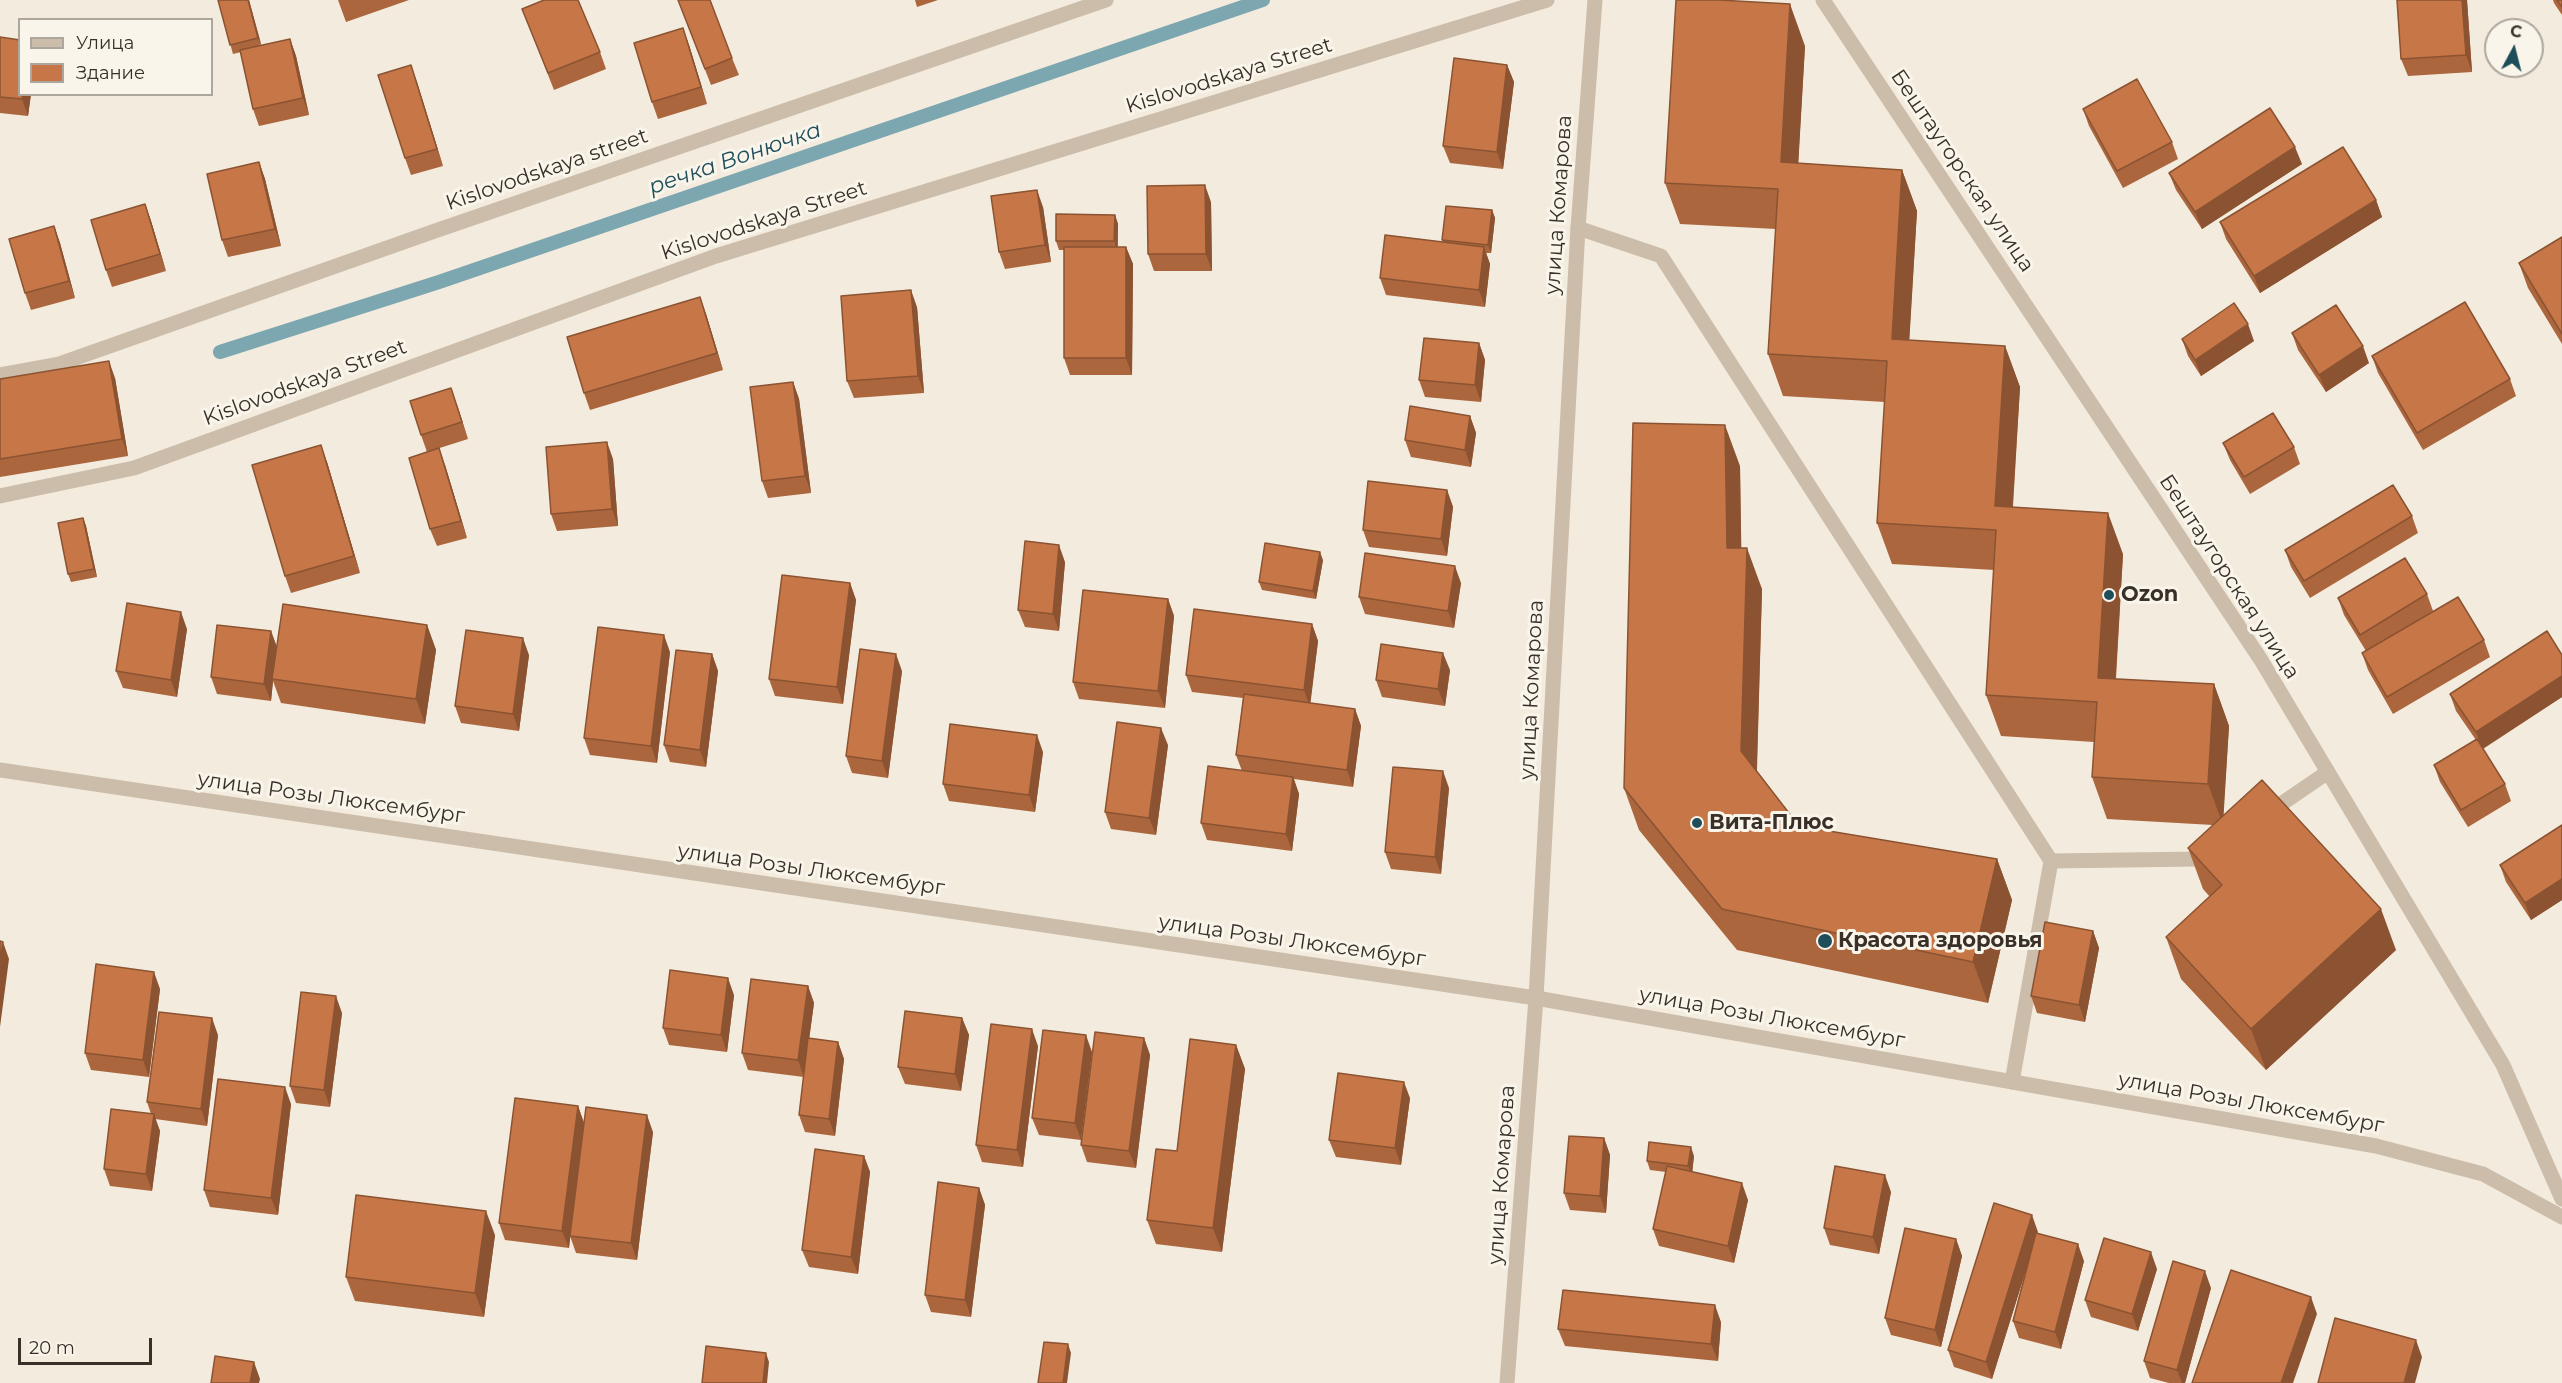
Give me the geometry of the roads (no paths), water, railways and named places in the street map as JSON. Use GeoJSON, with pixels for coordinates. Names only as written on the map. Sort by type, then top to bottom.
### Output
{"type":"FeatureCollection","features":[{"type":"Feature","properties":{"kind":"street","name":"Kislovodskaya street"},"geometry":{"type":"LineString","coordinates":[[0,375],[59,364],[421,236],[1106,0]]}},
{"type":"Feature","properties":{"kind":"street","name":"Kislovodskaya Street"},"geometry":{"type":"LineString","coordinates":[[0,496],[134,468],[716,256],[1547,0]]}},
{"type":"Feature","properties":{"kind":"street","name":"улица Комарова"},"geometry":{"type":"LineString","coordinates":[[1507,1383],[1536,999],[1578,228],[1595,0]]}},
{"type":"Feature","properties":{"kind":"street","name":"Бештаугорская улица"},"geometry":{"type":"LineString","coordinates":[[1823,0],[2261,660],[2503,1065],[2562,1198]]}},
{"type":"Feature","properties":{"kind":"street"},"geometry":{"type":"LineString","coordinates":[[1578,228],[1660,256],[2051,861],[2012,1082]]}},
{"type":"Feature","properties":{"kind":"street","name":"улица Розы Люксембург"},"geometry":{"type":"LineString","coordinates":[[0,770],[1536,999],[2012,1082],[2376,1146],[2483,1174],[2562,1217]]}},
{"type":"Feature","properties":{"kind":"street"},"geometry":{"type":"LineString","coordinates":[[2249,826],[2328,772]]}},
{"type":"Feature","properties":{"kind":"street"},"geometry":{"type":"LineString","coordinates":[[2051,861],[2199,859],[2219,846]]}},
{"type":"Feature","properties":{"kind":"waterway","name":"речка Вонючка"},"geometry":{"type":"LineString","coordinates":[[220,352],[439,282],[1263,0]]}},
{"type":"Feature","properties":{"kind":"place","name":"Ozon"},"geometry":{"type":"Point","coordinates":[2109,595]}},
{"type":"Feature","properties":{"kind":"place","name":"Вита-Плюс"},"geometry":{"type":"Point","coordinates":[1697,823]}},
{"type":"Feature","properties":{"kind":"place","name":"Красота здоровья"},"geometry":{"type":"Point","coordinates":[1825,941]}}]}
